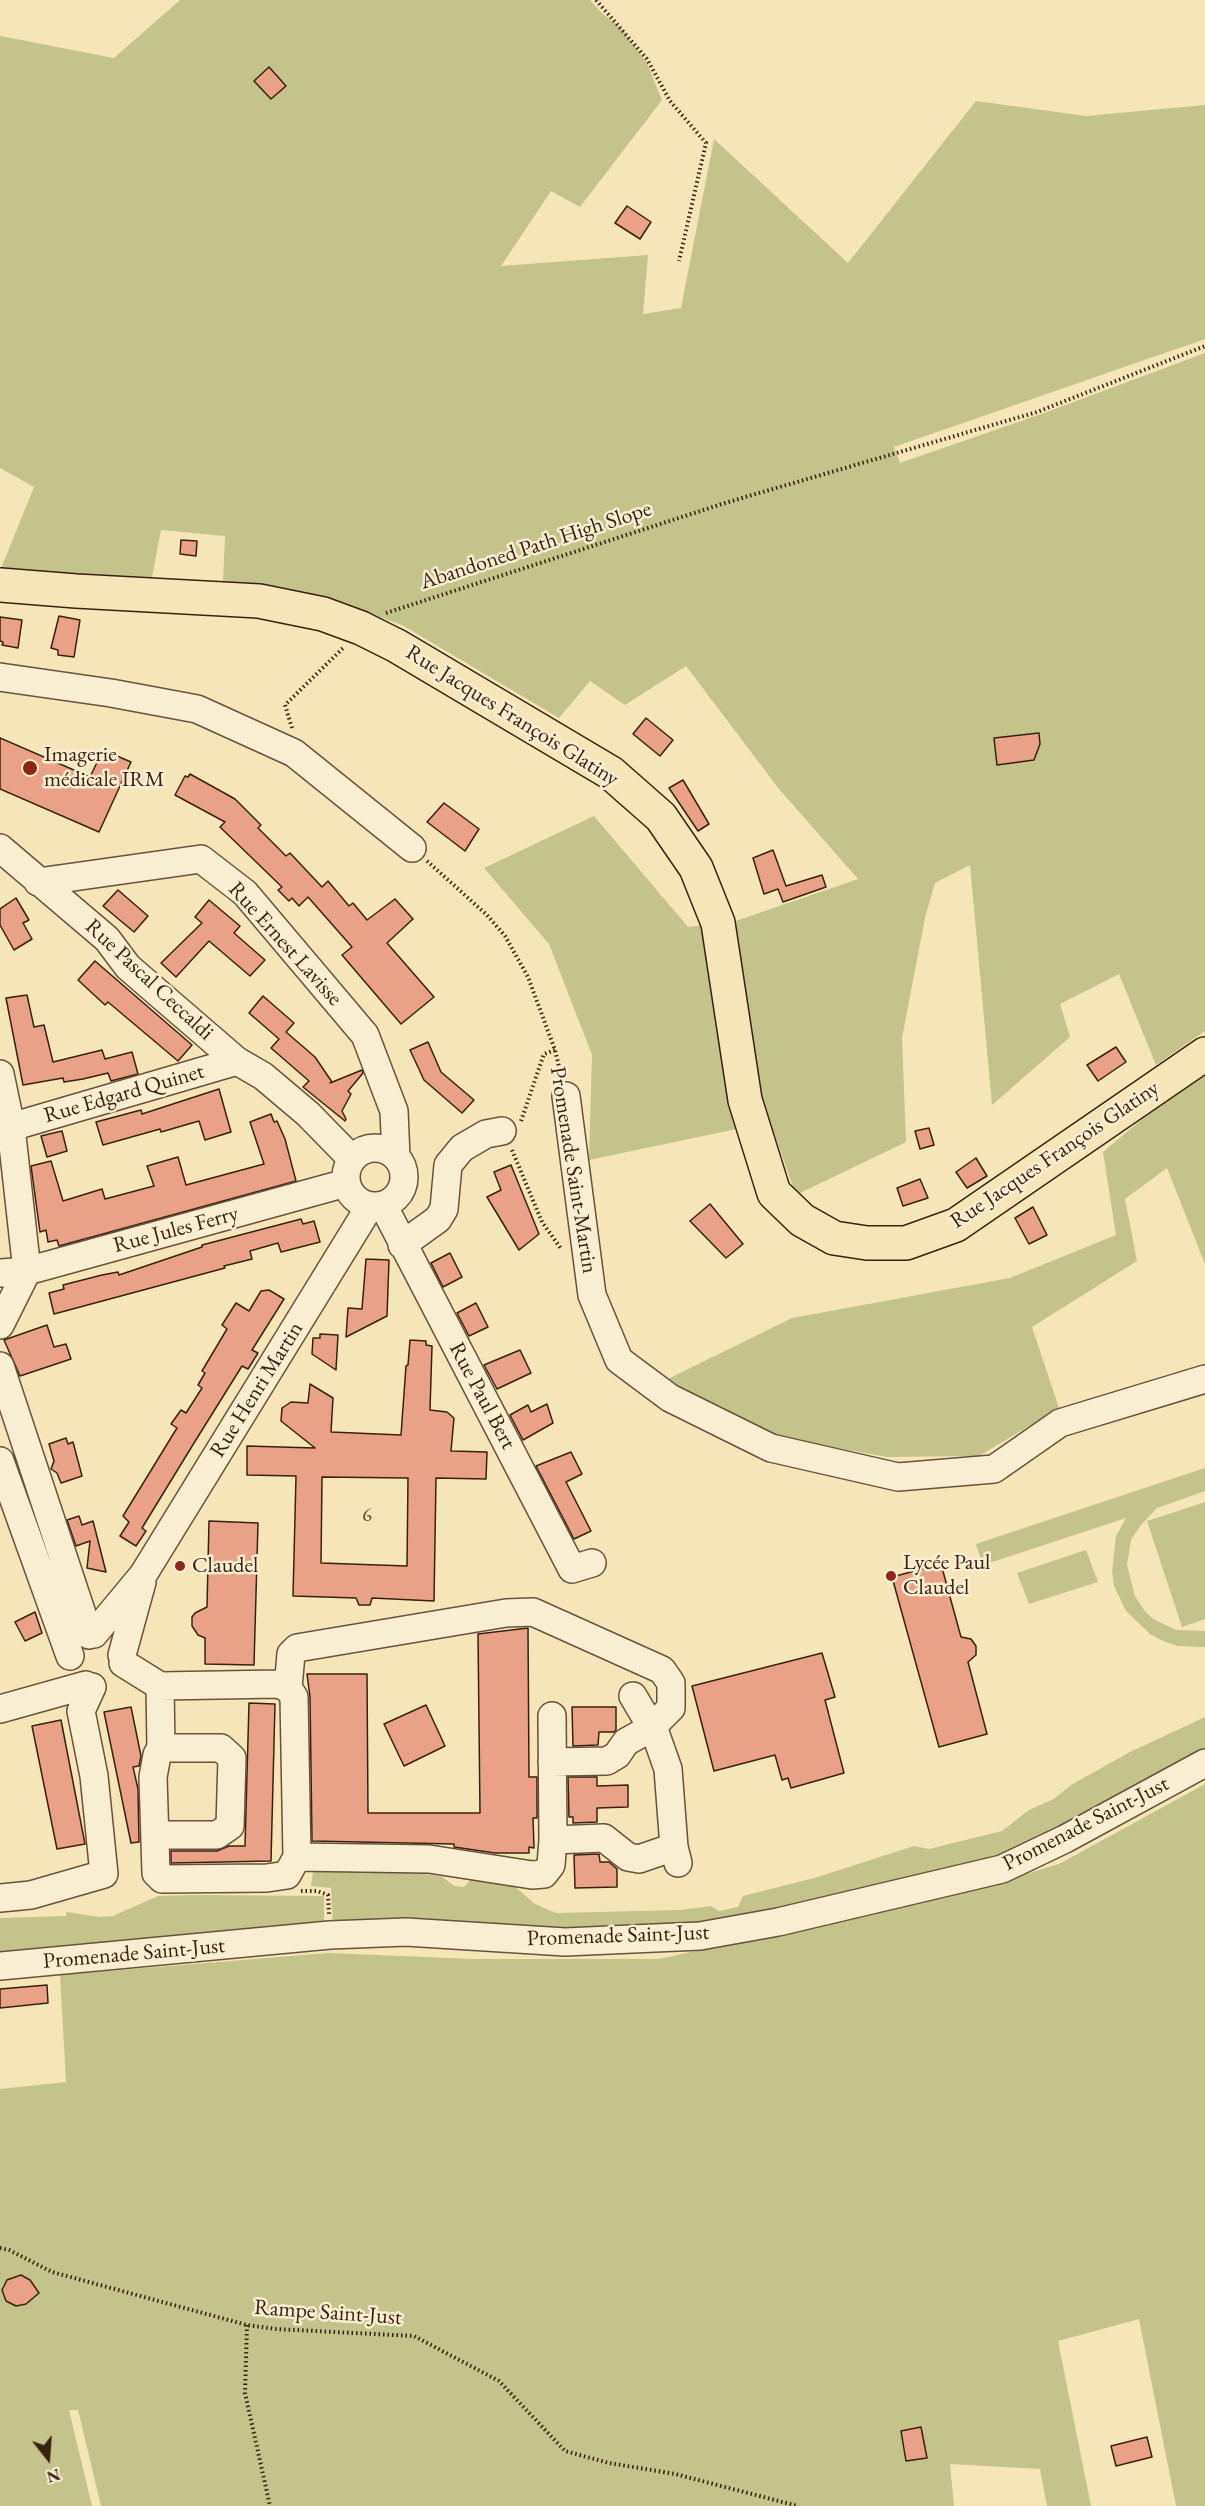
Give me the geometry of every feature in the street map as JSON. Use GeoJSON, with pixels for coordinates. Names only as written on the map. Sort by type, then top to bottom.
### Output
{"type":"FeatureCollection","features":[{"type":"Feature","properties":{"kind":"main road","name":"Rue Jacques François Glatiny"},"geometry":{"type":"LineString","coordinates":[[0,585],[259,601],[323,614],[361,628],[397,646],[611,773],[661,818],[696,868],[718,923],[745,1100],[774,1193],[802,1220],[834,1238],[867,1243],[906,1243],[956,1225],[1205,1054]]}},
{"type":"Feature","properties":{"kind":"street"},"geometry":{"type":"LineString","coordinates":[[0,677],[111,693],[197,709],[294,753],[412,848]]}},
{"type":"Feature","properties":{"kind":"street","name":"Rue Pascal Ceccaldi"},"geometry":{"type":"LineString","coordinates":[[0,848],[107,939],[128,967],[237,1061],[263,1076],[308,1114],[350,1171]]}},
{"type":"Feature","properties":{"kind":"street","name":"Rue Ernest Lavisse"},"geometry":{"type":"LineString","coordinates":[[38,882],[201,859],[245,893],[365,1035],[394,1111],[396,1157]]}},
{"type":"Feature","properties":{"kind":"street","name":"Rue Edgard Quinet"},"geometry":{"type":"LineString","coordinates":[[11,1127],[237,1061]]}},
{"type":"Feature","properties":{"kind":"street"},"geometry":{"type":"LineString","coordinates":[[0,1074],[11,1127],[24,1243],[8,1275],[0,1325]]}},
{"type":"Feature","properties":{"kind":"street","name":"Promenade Saint-Martin"},"geometry":{"type":"LineString","coordinates":[[566,1096],[592,1296],[619,1360],[670,1398],[771,1448],[898,1477],[994,1469],[1060,1423],[1205,1378]]}},
{"type":"Feature","properties":{"kind":"street"},"geometry":{"type":"LineString","coordinates":[[402,1245],[438,1219],[444,1209],[448,1165],[462,1148],[486,1134],[510,1134]]}},
{"type":"Feature","properties":{"kind":"street"},"geometry":{"type":"LineString","coordinates":[[379,1148],[396,1157],[404,1175],[403,1185],[392,1201],[376,1206],[355,1198],[350,1171],[360,1152],[379,1148]]}},
{"type":"Feature","properties":{"kind":"street","name":"Rue Jules Ferry"},"geometry":{"type":"LineString","coordinates":[[8,1275],[350,1171]]}},
{"type":"Feature","properties":{"kind":"street","name":"Rue Paul Bert"},"geometry":{"type":"LineString","coordinates":[[376,1206],[402,1245],[572,1569],[592,1563]]}},
{"type":"Feature","properties":{"kind":"street","name":"Rue Henri Martin"},"geometry":{"type":"LineString","coordinates":[[92,1635],[143,1575],[376,1206]]}},
{"type":"Feature","properties":{"kind":"street"},"geometry":{"type":"LineString","coordinates":[[0,1366],[92,1635]]}},
{"type":"Feature","properties":{"kind":"street"},"geometry":{"type":"LineString","coordinates":[[0,1461],[6,1499],[75,1676],[89,1686]]}},
{"type":"Feature","properties":{"kind":"street"},"geometry":{"type":"LineString","coordinates":[[6,1499],[40,1487]]}},
{"type":"Feature","properties":{"kind":"street","name":"Rue Henri Martin"},"geometry":{"type":"LineString","coordinates":[[122,1659],[143,1575]]}},
{"type":"Feature","properties":{"kind":"street"},"geometry":{"type":"LineString","coordinates":[[288,1688],[291,1654],[297,1648],[506,1613],[533,1612],[663,1670],[671,1683],[670,1708],[651,1728],[626,1742],[617,1755],[607,1761],[552,1762]]}},
{"type":"Feature","properties":{"kind":"street"},"geometry":{"type":"LineString","coordinates":[[92,1635],[109,1637],[120,1648],[122,1659],[120,1671],[109,1684],[89,1686],[11,1707],[38,1692],[69,1659],[76,1643],[92,1635]]}},
{"type":"Feature","properties":{"kind":"street"},"geometry":{"type":"LineString","coordinates":[[122,1659],[160,1686],[278,1684],[288,1688],[294,1697],[297,1857],[287,1875],[267,1878],[162,1879],[156,1873],[153,1777],[157,1755],[161,1748],[160,1686]]}},
{"type":"Feature","properties":{"kind":"street"},"geometry":{"type":"LineString","coordinates":[[0,1898],[31,1895],[104,1874],[94,1776],[81,1711],[89,1686]]}},
{"type":"Feature","properties":{"kind":"street"},"geometry":{"type":"LineString","coordinates":[[553,1840],[604,1838],[628,1857],[639,1859],[676,1855],[668,1769],[651,1728],[633,1696]]}},
{"type":"Feature","properties":{"kind":"street"},"geometry":{"type":"LineString","coordinates":[[297,1857],[429,1859],[532,1875],[544,1874],[551,1865],[553,1840],[552,1716]]}},
{"type":"Feature","properties":{"kind":"street"},"geometry":{"type":"LineString","coordinates":[[156,1835],[217,1834],[230,1826],[232,1758],[221,1748],[161,1748]]}},
{"type":"Feature","properties":{"kind":"street","name":"Promenade Saint-Just"},"geometry":{"type":"LineString","coordinates":[[0,1966],[330,1935],[395,1932],[565,1942],[700,1936],[778,1922],[1002,1869],[1065,1839],[1205,1762]]}},
{"type":"Feature","properties":{"kind":"path"},"geometry":{"type":"LineString","coordinates":[[596,0],[647,59],[670,101],[706,143],[679,261]]}},
{"type":"Feature","properties":{"kind":"path","name":"Abandoned Path High Slope"},"geometry":{"type":"LineString","coordinates":[[302,760],[285,705],[342,650],[372,617],[725,503],[1037,412],[1205,346]]}},
{"type":"Feature","properties":{"kind":"path","name":"Promenade Saint-Martin"},"geometry":{"type":"LineString","coordinates":[[412,848],[469,898],[505,936],[528,977],[555,1050],[566,1096]]}},
{"type":"Feature","properties":{"kind":"path"},"geometry":{"type":"LineString","coordinates":[[555,1050],[544,1054],[522,1111],[510,1134],[542,1222],[562,1250],[580,1259],[586,1258]]}},
{"type":"Feature","properties":{"kind":"path","name":"Rampe Saint-Just"},"geometry":{"type":"LineString","coordinates":[[0,2248],[9,2250],[52,2272],[247,2325],[276,2329],[414,2336],[499,2381],[566,2451],[609,2463],[675,2474],[798,2506]]}},
{"type":"Feature","properties":{"kind":"path"},"geometry":{"type":"LineString","coordinates":[[247,2325],[245,2393],[270,2506]]}},
{"type":"Feature","properties":{"kind":"green space"},"geometry":{"type":"Polygon","coordinates":[[[180,0],[590,0],[622,29],[647,63],[662,100],[580,207],[551,191],[501,266],[648,255],[643,314],[681,308],[714,139],[848,263],[976,101],[1086,116],[1205,105],[1205,339],[894,447],[900,463],[1044,413],[1205,353],[1205,1031],[1156,1065],[1119,974],[1060,1004],[1070,1037],[992,1105],[970,865],[935,883],[925,918],[902,1038],[906,1142],[796,1195],[770,1122],[589,1160],[592,1055],[549,944],[484,868],[594,816],[688,927],[736,921],[858,879],[779,789],[686,666],[625,705],[590,681],[559,718],[402,625],[320,596],[223,582],[225,536],[161,530],[151,582],[0,571],[34,487],[0,468],[0,36],[114,58],[180,0]]]}},
{"type":"Feature","properties":{"kind":"green space"},"geometry":{"type":"Polygon","coordinates":[[[1205,1074],[1205,1264],[1167,1168],[1125,1199],[1137,1261],[1032,1327],[1059,1408],[979,1456],[887,1457],[771,1436],[664,1381],[792,1318],[1010,1278],[1116,1235],[1103,1152],[1147,1115],[1205,1074]]]}},
{"type":"Feature","properties":{"kind":"green space"},"geometry":{"type":"Polygon","coordinates":[[[1205,1468],[1205,1491],[1157,1508],[1140,1526],[1131,1540],[1127,1565],[1135,1596],[1144,1610],[1153,1619],[1176,1630],[1205,1631],[1205,1647],[1178,1646],[1163,1641],[1150,1634],[1126,1611],[1114,1586],[1112,1571],[1116,1536],[1126,1518],[983,1565],[976,1544],[1205,1468]]]}},
{"type":"Feature","properties":{"kind":"green space"},"geometry":{"type":"Polygon","coordinates":[[[1205,1502],[1205,1619],[1182,1627],[1147,1521],[1205,1502]]]}},
{"type":"Feature","properties":{"kind":"green space"},"geometry":{"type":"Polygon","coordinates":[[[1086,1550],[1098,1582],[1029,1604],[1017,1573],[1086,1550]]]}},
{"type":"Feature","properties":{"kind":"green space"},"geometry":{"type":"Polygon","coordinates":[[[1205,1717],[1205,1757],[991,1865],[696,1932],[333,1927],[331,1888],[311,1886],[313,1872],[417,1869],[417,1873],[441,1876],[454,1886],[464,1887],[471,1879],[513,1885],[535,1904],[556,1913],[680,1910],[711,1906],[719,1911],[738,1907],[743,1896],[818,1877],[914,1846],[929,1849],[1002,1831],[1029,1810],[1054,1799],[1071,1785],[1130,1752],[1205,1717]]]}},
{"type":"Feature","properties":{"kind":"green space"},"geometry":{"type":"Polygon","coordinates":[[[1205,1784],[1205,2506],[1176,2506],[1139,2319],[1058,2341],[1091,2506],[1047,2506],[1040,2469],[950,2464],[954,2506],[101,2506],[78,2410],[69,2410],[92,2506],[0,2506],[0,2089],[66,2082],[60,1975],[328,1953],[474,1959],[659,1959],[968,1891],[1059,1864],[1205,1784]]]}},
{"type":"Feature","properties":{"kind":"green space"},"geometry":{"type":"Polygon","coordinates":[[[158,1896],[324,1896],[324,1929],[0,1957],[0,1918],[66,1916],[66,1912],[100,1917],[113,1916],[158,1896]]]}},
{"type":"Feature","properties":{"kind":"building"},"geometry":{"type":"Polygon","coordinates":[[[269,67],[286,86],[271,99],[254,81],[269,67]]]}},
{"type":"Feature","properties":{"kind":"building"},"geometry":{"type":"Polygon","coordinates":[[[627,206],[651,222],[640,239],[615,223],[627,206]]]}},
{"type":"Feature","properties":{"kind":"building"},"geometry":{"type":"Polygon","coordinates":[[[181,540],[197,541],[196,556],[180,554],[181,540]]]}},
{"type":"Feature","properties":{"kind":"building"},"geometry":{"type":"Polygon","coordinates":[[[59,616],[80,620],[74,657],[58,655],[58,650],[51,648],[59,616]]]}},
{"type":"Feature","properties":{"kind":"building"},"geometry":{"type":"Polygon","coordinates":[[[0,617],[22,620],[18,648],[2,645],[0,617]]]}},
{"type":"Feature","properties":{"kind":"building"},"geometry":{"type":"Polygon","coordinates":[[[646,718],[673,740],[660,756],[633,734],[646,718]]]}},
{"type":"Feature","properties":{"kind":"building"},"geometry":{"type":"Polygon","coordinates":[[[1039,733],[1040,744],[1034,760],[997,765],[994,738],[1039,733]]]}},
{"type":"Feature","properties":{"kind":"building"},"geometry":{"type":"Polygon","coordinates":[[[0,738],[90,777],[103,750],[131,762],[99,832],[0,789],[0,738]]]}},
{"type":"Feature","properties":{"kind":"building"},"geometry":{"type":"Polygon","coordinates":[[[190,774],[235,799],[261,825],[258,828],[286,856],[290,853],[322,887],[328,881],[349,906],[353,903],[367,920],[395,899],[413,919],[387,943],[434,997],[401,1024],[342,955],[352,947],[308,897],[299,906],[292,898],[289,901],[278,890],[282,887],[220,827],[225,822],[175,795],[185,776],[188,777],[190,774]]]}},
{"type":"Feature","properties":{"kind":"building"},"geometry":{"type":"Polygon","coordinates":[[[683,780],[709,824],[698,831],[669,788],[683,780]]]}},
{"type":"Feature","properties":{"kind":"building"},"geometry":{"type":"Polygon","coordinates":[[[444,803],[479,829],[465,851],[427,822],[444,803]]]}},
{"type":"Feature","properties":{"kind":"building"},"geometry":{"type":"Polygon","coordinates":[[[773,850],[786,886],[822,875],[826,887],[783,902],[778,889],[764,894],[753,858],[773,850]]]}},
{"type":"Feature","properties":{"kind":"building"},"geometry":{"type":"Polygon","coordinates":[[[118,890],[148,916],[134,932],[103,906],[118,890]]]}},
{"type":"Feature","properties":{"kind":"building"},"geometry":{"type":"Polygon","coordinates":[[[16,898],[29,920],[23,923],[32,939],[14,950],[0,925],[0,909],[16,898]]]}},
{"type":"Feature","properties":{"kind":"building"},"geometry":{"type":"Polygon","coordinates":[[[209,900],[240,926],[234,933],[265,960],[250,976],[209,941],[176,977],[161,963],[202,923],[195,917],[209,900]]]}},
{"type":"Feature","properties":{"kind":"building"},"geometry":{"type":"Polygon","coordinates":[[[95,961],[192,1045],[178,1061],[108,1002],[105,1005],[78,980],[95,961]]]}},
{"type":"Feature","properties":{"kind":"building"},"geometry":{"type":"Polygon","coordinates":[[[27,995],[34,1027],[44,1025],[53,1062],[102,1050],[105,1059],[132,1052],[138,1074],[111,1081],[108,1073],[64,1082],[63,1078],[23,1085],[6,998],[27,995]]]}},
{"type":"Feature","properties":{"kind":"building"},"geometry":{"type":"Polygon","coordinates":[[[263,996],[294,1023],[286,1032],[315,1057],[332,1082],[330,1083],[362,1070],[363,1073],[348,1091],[351,1094],[342,1111],[345,1121],[303,1087],[309,1081],[271,1048],[279,1039],[249,1013],[263,996]]]}},
{"type":"Feature","properties":{"kind":"building"},"geometry":{"type":"Polygon","coordinates":[[[428,1042],[441,1072],[474,1100],[462,1113],[424,1080],[410,1050],[428,1042]]]}},
{"type":"Feature","properties":{"kind":"building"},"geometry":{"type":"Polygon","coordinates":[[[1116,1047],[1126,1062],[1098,1081],[1087,1065],[1116,1047]]]}},
{"type":"Feature","properties":{"kind":"building"},"geometry":{"type":"Polygon","coordinates":[[[219,1089],[231,1132],[205,1140],[199,1121],[103,1145],[96,1122],[141,1110],[142,1114],[219,1089]]]}},
{"type":"Feature","properties":{"kind":"building"},"geometry":{"type":"Polygon","coordinates":[[[271,1114],[274,1122],[277,1121],[285,1139],[296,1181],[59,1246],[57,1240],[48,1242],[46,1230],[40,1232],[31,1166],[51,1161],[63,1201],[102,1189],[105,1199],[154,1186],[147,1166],[178,1157],[186,1185],[264,1164],[250,1122],[271,1114]]]}},
{"type":"Feature","properties":{"kind":"building"},"geometry":{"type":"Polygon","coordinates":[[[929,1128],[934,1145],[920,1149],[915,1131],[929,1128]]]}},
{"type":"Feature","properties":{"kind":"building"},"geometry":{"type":"Polygon","coordinates":[[[62,1131],[67,1151],[47,1157],[41,1136],[62,1131]]]}},
{"type":"Feature","properties":{"kind":"building"},"geometry":{"type":"Polygon","coordinates":[[[976,1158],[987,1176],[967,1188],[956,1172],[976,1158]]]}},
{"type":"Feature","properties":{"kind":"building"},"geometry":{"type":"Polygon","coordinates":[[[511,1165],[539,1234],[519,1250],[487,1197],[501,1190],[494,1172],[511,1165]]]}},
{"type":"Feature","properties":{"kind":"building"},"geometry":{"type":"Polygon","coordinates":[[[920,1179],[928,1198],[903,1206],[897,1188],[920,1179]]]}},
{"type":"Feature","properties":{"kind":"building"},"geometry":{"type":"Polygon","coordinates":[[[710,1204],[743,1244],[726,1258],[690,1221],[710,1204]]]}},
{"type":"Feature","properties":{"kind":"building"},"geometry":{"type":"Polygon","coordinates":[[[1033,1207],[1047,1235],[1029,1244],[1015,1218],[1033,1207]]]}},
{"type":"Feature","properties":{"kind":"building"},"geometry":{"type":"Polygon","coordinates":[[[301,1219],[303,1224],[314,1221],[320,1242],[281,1252],[278,1243],[250,1251],[252,1259],[224,1266],[225,1268],[54,1314],[49,1293],[64,1289],[63,1285],[118,1272],[119,1275],[202,1247],[202,1245],[301,1219]]]}},
{"type":"Feature","properties":{"kind":"building"},"geometry":{"type":"Polygon","coordinates":[[[450,1253],[462,1277],[443,1287],[431,1263],[450,1253]]]}},
{"type":"Feature","properties":{"kind":"building"},"geometry":{"type":"Polygon","coordinates":[[[366,1259],[389,1260],[387,1316],[346,1337],[348,1308],[362,1309],[366,1259]]]}},
{"type":"Feature","properties":{"kind":"building"},"geometry":{"type":"Polygon","coordinates":[[[269,1290],[284,1299],[252,1350],[258,1353],[248,1369],[242,1366],[142,1528],[146,1531],[136,1546],[120,1536],[129,1522],[123,1516],[177,1428],[171,1424],[181,1410],[186,1413],[202,1388],[198,1385],[205,1373],[202,1371],[227,1329],[222,1325],[236,1303],[249,1311],[261,1291],[269,1290]]]}},
{"type":"Feature","properties":{"kind":"building"},"geometry":{"type":"Polygon","coordinates":[[[476,1303],[488,1327],[469,1336],[457,1313],[476,1303]]]}},
{"type":"Feature","properties":{"kind":"building"},"geometry":{"type":"Polygon","coordinates":[[[47,1325],[54,1347],[66,1344],[71,1359],[20,1376],[4,1340],[47,1325]]]}},
{"type":"Feature","properties":{"kind":"building"},"geometry":{"type":"Polygon","coordinates":[[[320,1334],[338,1335],[336,1370],[312,1354],[313,1338],[320,1338],[320,1334]]]}},
{"type":"Feature","properties":{"kind":"building"},"geometry":{"type":"Polygon","coordinates":[[[410,1340],[426,1341],[426,1345],[432,1346],[430,1410],[447,1412],[454,1418],[451,1451],[487,1452],[486,1479],[436,1478],[434,1601],[372,1598],[370,1605],[359,1605],[356,1598],[293,1596],[296,1476],[247,1475],[247,1446],[315,1448],[281,1421],[282,1408],[291,1402],[308,1403],[310,1384],[333,1398],[331,1432],[401,1435],[406,1366],[408,1365],[410,1340]],[[322,1477],[321,1563],[407,1566],[408,1478],[322,1477]]]}},
{"type":"Feature","properties":{"kind":"building"},"geometry":{"type":"Polygon","coordinates":[[[520,1350],[531,1373],[497,1389],[484,1365],[520,1350]]]}},
{"type":"Feature","properties":{"kind":"building"},"geometry":{"type":"Polygon","coordinates":[[[547,1404],[553,1423],[523,1440],[510,1415],[528,1405],[531,1412],[547,1404]]]}},
{"type":"Feature","properties":{"kind":"building"},"geometry":{"type":"Polygon","coordinates":[[[66,1438],[68,1444],[73,1442],[82,1476],[61,1483],[57,1473],[51,1469],[54,1461],[49,1444],[66,1438]]]}},
{"type":"Feature","properties":{"kind":"building"},"geometry":{"type":"Polygon","coordinates":[[[571,1452],[582,1474],[566,1482],[591,1531],[574,1539],[536,1466],[571,1452]]]}},
{"type":"Feature","properties":{"kind":"building"},"geometry":{"type":"Polygon","coordinates":[[[79,1516],[82,1525],[93,1521],[106,1572],[87,1568],[90,1541],[76,1546],[67,1520],[79,1516]]]}},
{"type":"Feature","properties":{"kind":"building"},"geometry":{"type":"Polygon","coordinates":[[[209,1521],[258,1523],[254,1665],[205,1664],[205,1638],[198,1635],[192,1626],[192,1617],[195,1613],[207,1607],[209,1521]]]}},
{"type":"Feature","properties":{"kind":"building"},"geometry":{"type":"Polygon","coordinates":[[[941,1564],[961,1637],[971,1639],[976,1646],[976,1655],[968,1662],[987,1734],[939,1747],[892,1577],[941,1564]]]}},
{"type":"Feature","properties":{"kind":"building"},"geometry":{"type":"Polygon","coordinates":[[[35,1612],[42,1633],[25,1641],[15,1622],[35,1612]]]}},
{"type":"Feature","properties":{"kind":"building"},"geometry":{"type":"Polygon","coordinates":[[[528,1628],[529,1777],[537,1777],[537,1818],[533,1818],[534,1848],[529,1847],[529,1853],[495,1853],[454,1847],[454,1844],[312,1841],[310,1697],[307,1674],[367,1674],[368,1813],[480,1813],[478,1634],[528,1628]]]}},
{"type":"Feature","properties":{"kind":"building"},"geometry":{"type":"Polygon","coordinates":[[[822,1653],[835,1697],[825,1700],[844,1773],[791,1788],[788,1778],[782,1780],[775,1755],[714,1771],[692,1686],[822,1653]]]}},
{"type":"Feature","properties":{"kind":"building"},"geometry":{"type":"Polygon","coordinates":[[[249,1703],[275,1704],[271,1861],[171,1863],[171,1851],[217,1851],[229,1846],[245,1846],[249,1703]]]}},
{"type":"Feature","properties":{"kind":"building"},"geometry":{"type":"Polygon","coordinates":[[[426,1705],[445,1746],[404,1766],[384,1724],[426,1705]]]}},
{"type":"Feature","properties":{"kind":"building"},"geometry":{"type":"Polygon","coordinates":[[[131,1707],[141,1756],[139,1766],[133,1767],[138,1789],[139,1842],[131,1843],[104,1712],[131,1707]]]}},
{"type":"Feature","properties":{"kind":"building"},"geometry":{"type":"Polygon","coordinates":[[[572,1707],[616,1707],[616,1730],[599,1732],[598,1745],[573,1746],[572,1707]]]}},
{"type":"Feature","properties":{"kind":"building"},"geometry":{"type":"Polygon","coordinates":[[[61,1720],[85,1844],[57,1849],[32,1726],[61,1720]]]}},
{"type":"Feature","properties":{"kind":"building"},"geometry":{"type":"Polygon","coordinates":[[[568,1777],[597,1777],[597,1786],[628,1785],[628,1807],[597,1808],[597,1822],[573,1823],[573,1817],[569,1817],[568,1777]]]}},
{"type":"Feature","properties":{"kind":"building"},"geometry":{"type":"Polygon","coordinates":[[[599,1854],[600,1862],[609,1862],[617,1869],[617,1887],[575,1888],[574,1855],[599,1854]]]}},
{"type":"Feature","properties":{"kind":"building"},"geometry":{"type":"Polygon","coordinates":[[[47,1985],[48,2003],[0,2008],[0,1989],[47,1985]]]}},
{"type":"Feature","properties":{"kind":"building"},"geometry":{"type":"Polygon","coordinates":[[[21,2275],[30,2280],[39,2293],[26,2304],[16,2306],[6,2301],[2,2290],[7,2280],[21,2275]]]}},
{"type":"Feature","properties":{"kind":"building"},"geometry":{"type":"Polygon","coordinates":[[[921,2427],[927,2458],[906,2461],[901,2431],[921,2427]]]}},
{"type":"Feature","properties":{"kind":"building"},"geometry":{"type":"Polygon","coordinates":[[[1147,2437],[1152,2457],[1116,2466],[1111,2446],[1147,2437]]]}},
{"type":"Feature","properties":{"kind":"place","name":"Imagerie médicale IRM"},"geometry":{"type":"Point","coordinates":[30,768]}},
{"type":"Feature","properties":{"kind":"place","name":"Claudel"},"geometry":{"type":"Point","coordinates":[180,1566]}},
{"type":"Feature","properties":{"kind":"place","name":"Lycée Paul Claudel"},"geometry":{"type":"Point","coordinates":[891,1576]}}]}
